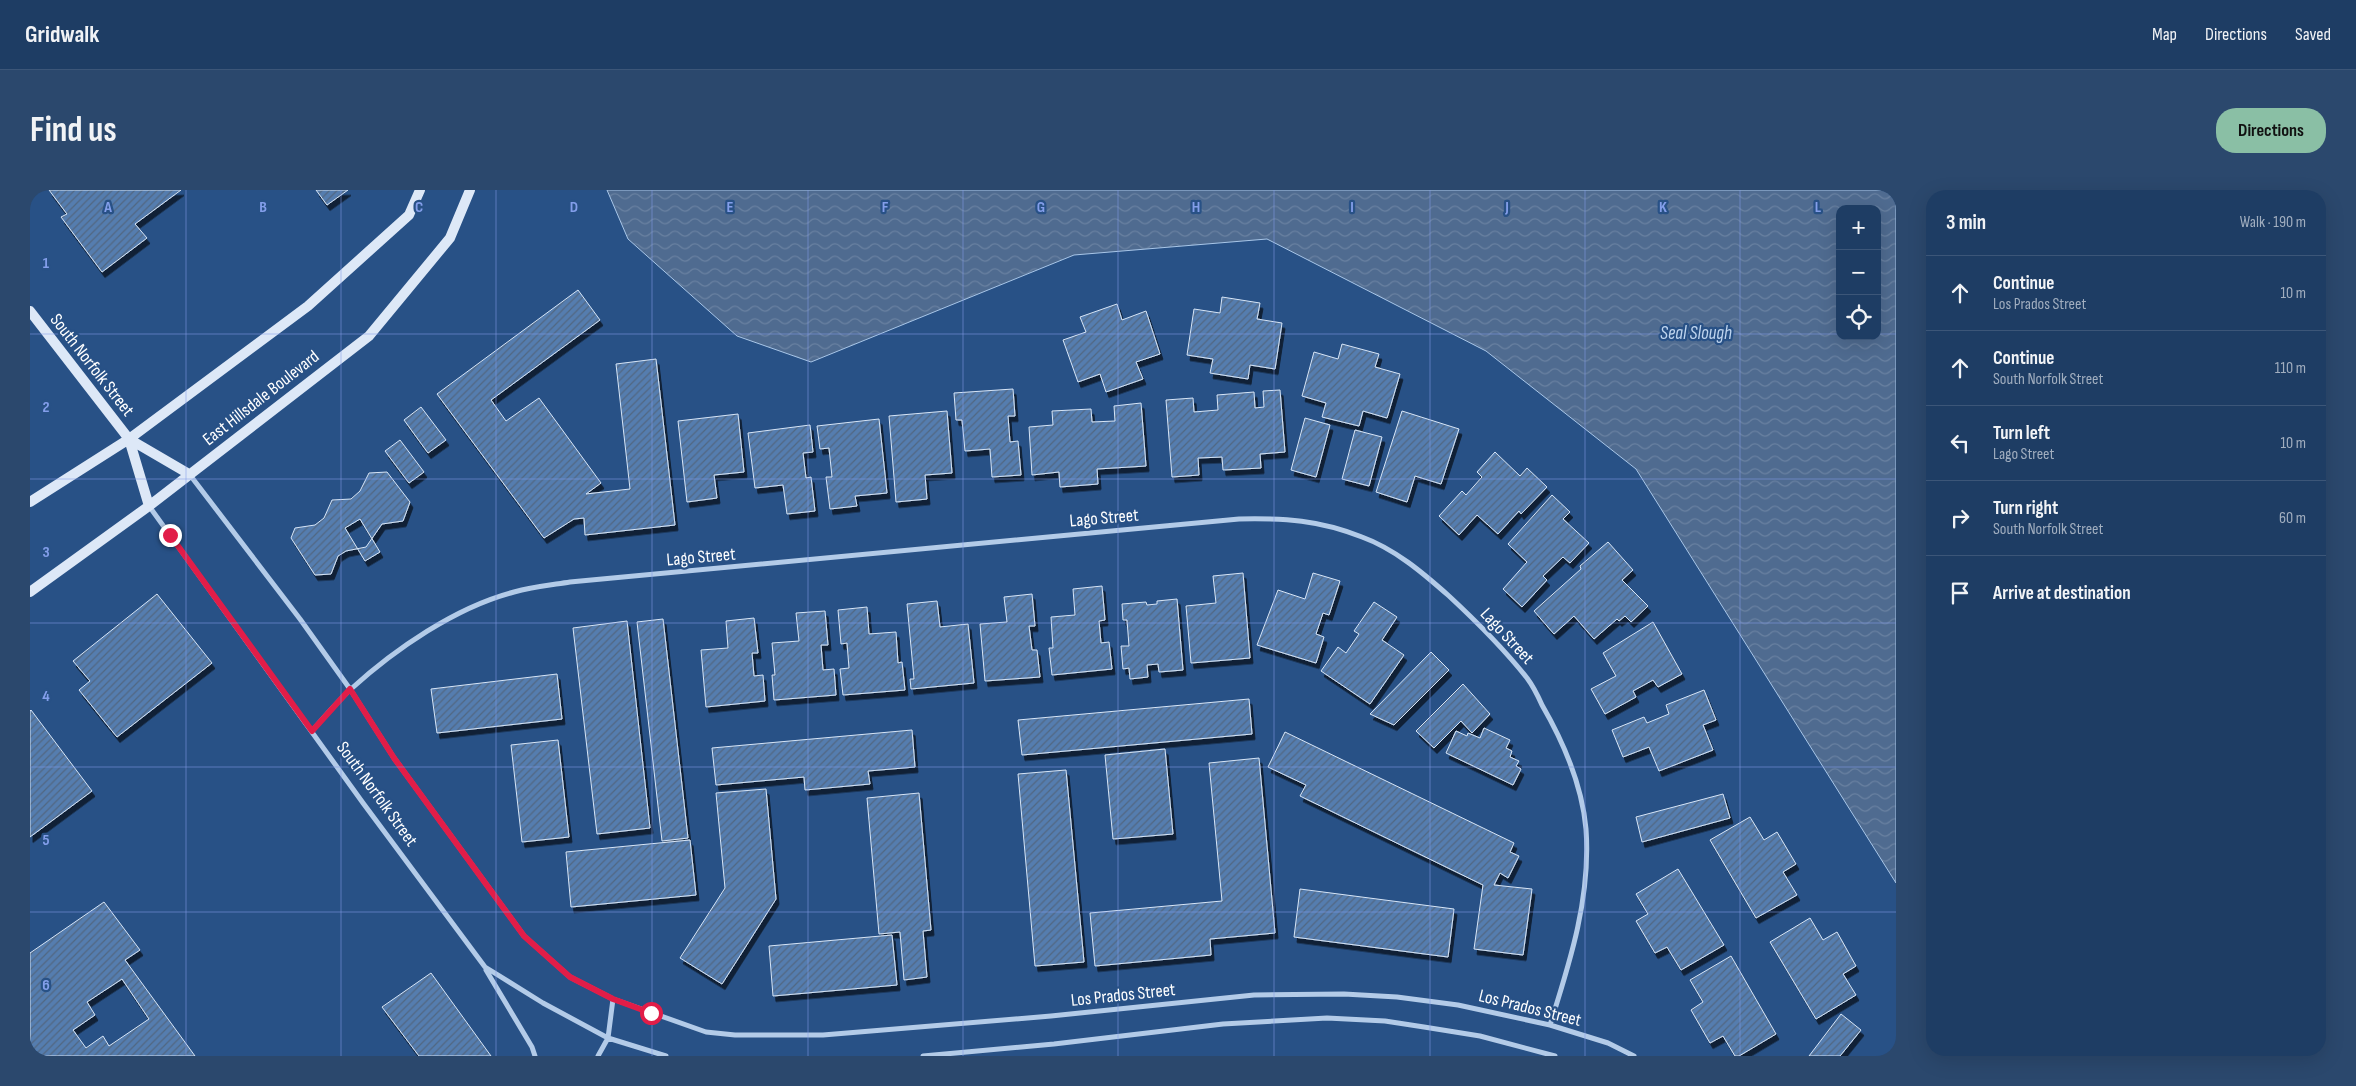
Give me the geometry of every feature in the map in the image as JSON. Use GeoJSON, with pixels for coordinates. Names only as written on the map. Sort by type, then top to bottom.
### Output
{"type":"FeatureCollection","features":[{"type":"Feature","properties":{"kind":"main road"},"geometry":{"type":"LineString","coordinates":[[30,502],[129,439],[308,306],[409,215],[420,190]]}},
{"type":"Feature","properties":{"kind":"main road","name":"East Hillsdale Boulevard"},"geometry":{"type":"LineString","coordinates":[[30,592],[149,506],[368,336],[450,238],[470,190]]}},
{"type":"Feature","properties":{"kind":"main road","name":"South Norfolk Street"},"geometry":{"type":"LineString","coordinates":[[30,311],[129,439],[149,506]]}},
{"type":"Feature","properties":{"kind":"main road","name":"South Norfolk Street"},"geometry":{"type":"LineString","coordinates":[[129,439],[189,474]]}},
{"type":"Feature","properties":{"kind":"street","name":"South Norfolk Street"},"geometry":{"type":"LineString","coordinates":[[189,474],[300,619],[350,689],[394,758],[524,936],[570,977],[613,999]]}},
{"type":"Feature","properties":{"kind":"street","name":"South Norfolk Street"},"geometry":{"type":"LineString","coordinates":[[149,506],[485,967],[543,1003],[608,1038]]}},
{"type":"Feature","properties":{"kind":"street","name":"Lago Street"},"geometry":{"type":"LineString","coordinates":[[312,731],[350,689],[403,648],[442,623],[479,603],[536,587],[1239,519],[1277,518],[1320,523],[1363,537],[1397,554],[1436,584],[1471,616],[1529,680],[1556,729],[1572,766],[1583,807],[1586,830],[1586,858],[1584,892],[1577,934],[1550,1025]]}},
{"type":"Feature","properties":{"kind":"street"},"geometry":{"type":"LineString","coordinates":[[485,967],[532,1047],[535,1056]]}},
{"type":"Feature","properties":{"kind":"street","name":"Los Prados Street"},"geometry":{"type":"LineString","coordinates":[[613,999],[706,1032],[735,1035],[822,1035],[1051,1016],[1254,995],[1398,996],[1458,1005],[1550,1025],[1608,1044],[1634,1056]]}},
{"type":"Feature","properties":{"kind":"street"},"geometry":{"type":"LineString","coordinates":[[598,1056],[608,1038],[613,999]]}},
{"type":"Feature","properties":{"kind":"street"},"geometry":{"type":"LineString","coordinates":[[923,1056],[1054,1044],[1223,1024],[1327,1018],[1424,1026],[1480,1036],[1555,1056]]}},
{"type":"Feature","properties":{"kind":"street"},"geometry":{"type":"LineString","coordinates":[[608,1038],[666,1056]]}},
{"type":"Feature","properties":{"kind":"water","name":"Seal Slough"},"geometry":{"type":"Polygon","coordinates":[[[607,190],[1896,190],[1896,883],[1636,469],[1486,351],[1267,239],[1074,255],[811,362],[737,336],[628,239],[607,190]]]}},
{"type":"Feature","properties":{"kind":"building"},"geometry":{"type":"Polygon","coordinates":[[[49,190],[181,190],[135,224],[147,238],[102,272],[61,217],[67,214],[49,190]]]}},
{"type":"Feature","properties":{"kind":"building"},"geometry":{"type":"Polygon","coordinates":[[[316,190],[348,190],[327,205],[316,190]]]}},
{"type":"Feature","properties":{"kind":"building"},"geometry":{"type":"Polygon","coordinates":[[[578,290],[600,320],[491,400],[506,421],[539,398],[601,483],[586,494],[630,489],[616,364],[656,359],[675,525],[585,535],[584,518],[574,519],[544,538],[437,394],[578,290]]]}},
{"type":"Feature","properties":{"kind":"building"},"geometry":{"type":"Polygon","coordinates":[[[1222,297],[1260,303],[1257,319],[1282,323],[1275,369],[1250,365],[1248,379],[1210,373],[1213,359],[1187,355],[1194,309],[1220,313],[1222,297]]]}},
{"type":"Feature","properties":{"kind":"building"},"geometry":{"type":"Polygon","coordinates":[[[1117,304],[1122,320],[1146,311],[1160,354],[1136,362],[1143,379],[1106,392],[1100,374],[1078,382],[1063,340],[1086,332],[1080,317],[1117,304]]]}},
{"type":"Feature","properties":{"kind":"building"},"geometry":{"type":"Polygon","coordinates":[[[1342,344],[1379,354],[1375,367],[1400,374],[1387,418],[1363,411],[1359,426],[1322,417],[1326,403],[1302,396],[1314,352],[1338,359],[1342,344]]]}},
{"type":"Feature","properties":{"kind":"building"},"geometry":{"type":"Polygon","coordinates":[[[1013,389],[1015,416],[1008,416],[1010,442],[1018,441],[1021,475],[992,477],[990,449],[965,451],[962,420],[956,420],[954,393],[1013,389]]]}},
{"type":"Feature","properties":{"kind":"building"},"geometry":{"type":"Polygon","coordinates":[[[1280,390],[1285,452],[1260,454],[1261,468],[1223,470],[1222,457],[1198,458],[1199,475],[1172,477],[1166,400],[1193,398],[1194,412],[1218,410],[1217,395],[1254,392],[1255,408],[1264,407],[1263,391],[1280,390]]]}},
{"type":"Feature","properties":{"kind":"building"},"geometry":{"type":"Polygon","coordinates":[[[1141,403],[1146,466],[1097,469],[1098,484],[1060,487],[1059,472],[1032,475],[1029,427],[1053,425],[1052,411],[1091,409],[1092,422],[1115,421],[1114,406],[1141,403]]]}},
{"type":"Feature","properties":{"kind":"building"},"geometry":{"type":"Polygon","coordinates":[[[421,407],[446,440],[428,453],[404,420],[421,407]]]}},
{"type":"Feature","properties":{"kind":"building"},"geometry":{"type":"Polygon","coordinates":[[[947,411],[952,473],[925,475],[927,499],[896,502],[889,416],[947,411]]]}},
{"type":"Feature","properties":{"kind":"building"},"geometry":{"type":"Polygon","coordinates":[[[1402,411],[1459,429],[1441,484],[1415,476],[1407,502],[1376,492],[1402,411]]]}},
{"type":"Feature","properties":{"kind":"building"},"geometry":{"type":"Polygon","coordinates":[[[738,414],[744,472],[714,475],[717,498],[687,502],[678,421],[738,414]]]}},
{"type":"Feature","properties":{"kind":"building"},"geometry":{"type":"Polygon","coordinates":[[[1305,418],[1330,425],[1316,477],[1291,470],[1305,418]]]}},
{"type":"Feature","properties":{"kind":"building"},"geometry":{"type":"Polygon","coordinates":[[[879,419],[887,493],[855,496],[857,506],[830,509],[826,477],[832,477],[829,448],[820,449],[817,426],[879,419]]]}},
{"type":"Feature","properties":{"kind":"building"},"geometry":{"type":"Polygon","coordinates":[[[810,425],[813,452],[803,453],[806,478],[811,477],[815,511],[787,514],[783,485],[755,488],[748,433],[810,425]]]}},
{"type":"Feature","properties":{"kind":"building"},"geometry":{"type":"Polygon","coordinates":[[[1355,430],[1382,437],[1369,486],[1342,479],[1355,430]]]}},
{"type":"Feature","properties":{"kind":"building"},"geometry":{"type":"Polygon","coordinates":[[[400,440],[424,472],[409,483],[385,451],[400,440]]]}},
{"type":"Feature","properties":{"kind":"building"},"geometry":{"type":"Polygon","coordinates":[[[1495,452],[1520,476],[1527,468],[1547,487],[1521,514],[1519,511],[1498,534],[1477,515],[1459,535],[1439,516],[1462,491],[1466,495],[1482,477],[1477,472],[1495,452]]]}},
{"type":"Feature","properties":{"kind":"building"},"geometry":{"type":"Polygon","coordinates":[[[387,472],[410,502],[403,521],[382,524],[366,547],[346,551],[338,556],[331,574],[315,575],[291,538],[295,528],[315,525],[324,518],[332,500],[351,499],[360,491],[369,473],[387,472]]]}},
{"type":"Feature","properties":{"kind":"building"},"geometry":{"type":"Polygon","coordinates":[[[1552,495],[1570,512],[1563,519],[1589,543],[1570,563],[1563,557],[1543,576],[1547,580],[1522,607],[1503,589],[1527,562],[1508,544],[1552,495]]]}},
{"type":"Feature","properties":{"kind":"building"},"geometry":{"type":"Polygon","coordinates":[[[360,519],[380,552],[365,561],[345,528],[360,519]]]}},
{"type":"Feature","properties":{"kind":"building"},"geometry":{"type":"Polygon","coordinates":[[[1608,542],[1633,570],[1622,580],[1648,606],[1631,622],[1625,616],[1619,621],[1617,619],[1594,639],[1574,616],[1554,634],[1534,611],[1581,569],[1580,566],[1608,542]]]}},
{"type":"Feature","properties":{"kind":"building"},"geometry":{"type":"Polygon","coordinates":[[[1243,573],[1250,658],[1191,663],[1186,606],[1216,603],[1213,576],[1243,573]]]}},
{"type":"Feature","properties":{"kind":"building"},"geometry":{"type":"Polygon","coordinates":[[[1313,573],[1340,581],[1329,615],[1323,613],[1316,634],[1324,637],[1316,663],[1257,645],[1278,590],[1305,599],[1313,573]]]}},
{"type":"Feature","properties":{"kind":"building"},"geometry":{"type":"Polygon","coordinates":[[[1102,586],[1105,620],[1099,621],[1101,643],[1109,642],[1112,669],[1052,675],[1049,648],[1053,648],[1051,617],[1075,615],[1073,589],[1102,586]]]}},
{"type":"Feature","properties":{"kind":"building"},"geometry":{"type":"Polygon","coordinates":[[[157,594],[212,663],[117,737],[79,690],[90,681],[73,661],[157,594]]]}},
{"type":"Feature","properties":{"kind":"building"},"geometry":{"type":"Polygon","coordinates":[[[1032,594],[1035,626],[1029,626],[1032,650],[1037,650],[1040,677],[985,681],[980,624],[1007,622],[1004,597],[1032,594]]]}},
{"type":"Feature","properties":{"kind":"building"},"geometry":{"type":"Polygon","coordinates":[[[1177,599],[1183,670],[1159,672],[1158,664],[1147,665],[1148,677],[1130,679],[1129,668],[1123,669],[1121,646],[1129,646],[1127,620],[1123,620],[1122,604],[1146,602],[1147,605],[1157,604],[1157,601],[1177,599]]]}},
{"type":"Feature","properties":{"kind":"building"},"geometry":{"type":"Polygon","coordinates":[[[937,601],[940,627],[968,624],[974,683],[911,689],[910,679],[914,679],[907,604],[937,601]]]}},
{"type":"Feature","properties":{"kind":"building"},"geometry":{"type":"Polygon","coordinates":[[[1374,602],[1397,617],[1382,640],[1404,655],[1370,704],[1321,671],[1338,647],[1346,653],[1359,634],[1354,631],[1374,602]]]}},
{"type":"Feature","properties":{"kind":"building"},"geometry":{"type":"Polygon","coordinates":[[[867,607],[869,634],[896,632],[898,663],[902,662],[905,690],[843,695],[840,669],[849,668],[847,643],[841,644],[838,610],[867,607]]]}},
{"type":"Feature","properties":{"kind":"building"},"geometry":{"type":"Polygon","coordinates":[[[825,611],[828,645],[821,645],[823,670],[834,669],[836,695],[774,700],[772,675],[775,675],[772,643],[799,641],[796,613],[825,611]]]}},
{"type":"Feature","properties":{"kind":"building"},"geometry":{"type":"Polygon","coordinates":[[[754,618],[758,653],[752,653],[754,676],[763,675],[765,701],[706,707],[701,650],[728,648],[726,621],[754,618]]]}},
{"type":"Feature","properties":{"kind":"building"},"geometry":{"type":"Polygon","coordinates":[[[663,619],[688,838],[662,841],[637,622],[663,619]]]}},
{"type":"Feature","properties":{"kind":"building"},"geometry":{"type":"Polygon","coordinates":[[[627,621],[650,828],[597,834],[573,628],[627,621]]]}},
{"type":"Feature","properties":{"kind":"building"},"geometry":{"type":"Polygon","coordinates":[[[1653,622],[1682,674],[1658,687],[1653,680],[1633,691],[1636,697],[1605,714],[1591,689],[1616,676],[1603,653],[1653,622]]]}},
{"type":"Feature","properties":{"kind":"building"},"geometry":{"type":"Polygon","coordinates":[[[1431,652],[1449,670],[1394,725],[1370,714],[1431,652]]]}},
{"type":"Feature","properties":{"kind":"building"},"geometry":{"type":"Polygon","coordinates":[[[557,674],[562,719],[437,733],[431,689],[557,674]]]}},
{"type":"Feature","properties":{"kind":"building"},"geometry":{"type":"Polygon","coordinates":[[[1463,684],[1490,714],[1472,733],[1461,721],[1434,748],[1416,731],[1463,684]]]}},
{"type":"Feature","properties":{"kind":"building"},"geometry":{"type":"Polygon","coordinates":[[[1704,690],[1716,720],[1703,725],[1713,750],[1659,771],[1649,747],[1623,757],[1612,730],[1644,717],[1647,723],[1669,714],[1666,705],[1704,690]]]}},
{"type":"Feature","properties":{"kind":"building"},"geometry":{"type":"Polygon","coordinates":[[[1249,699],[1252,734],[1022,755],[1018,720],[1249,699]]]}},
{"type":"Feature","properties":{"kind":"building"},"geometry":{"type":"Polygon","coordinates":[[[30,711],[92,791],[30,837],[30,711]]]}},
{"type":"Feature","properties":{"kind":"building"},"geometry":{"type":"Polygon","coordinates":[[[1484,728],[1510,740],[1506,748],[1512,751],[1510,757],[1519,761],[1516,766],[1521,769],[1513,785],[1446,753],[1456,731],[1467,736],[1468,733],[1480,738],[1484,728]]]}},
{"type":"Feature","properties":{"kind":"building"},"geometry":{"type":"Polygon","coordinates":[[[912,730],[915,767],[868,771],[870,784],[805,790],[804,777],[716,785],[712,748],[912,730]]]}},
{"type":"Feature","properties":{"kind":"building"},"geometry":{"type":"Polygon","coordinates":[[[1285,732],[1514,843],[1510,852],[1519,856],[1508,878],[1500,873],[1494,885],[1532,889],[1523,955],[1474,949],[1483,885],[1300,796],[1306,785],[1268,767],[1285,732]]]}},
{"type":"Feature","properties":{"kind":"building"},"geometry":{"type":"Polygon","coordinates":[[[558,740],[569,837],[522,842],[511,745],[558,740]]]}},
{"type":"Feature","properties":{"kind":"building"},"geometry":{"type":"Polygon","coordinates":[[[1165,749],[1173,834],[1113,839],[1105,755],[1165,749]]]}},
{"type":"Feature","properties":{"kind":"building"},"geometry":{"type":"Polygon","coordinates":[[[1259,758],[1275,933],[1210,939],[1211,955],[1095,966],[1090,913],[1222,901],[1209,763],[1259,758]]]}},
{"type":"Feature","properties":{"kind":"building"},"geometry":{"type":"Polygon","coordinates":[[[1066,770],[1084,962],[1035,966],[1018,774],[1066,770]]]}},
{"type":"Feature","properties":{"kind":"building"},"geometry":{"type":"Polygon","coordinates":[[[766,789],[776,899],[722,984],[680,958],[725,888],[716,793],[766,789]]]}},
{"type":"Feature","properties":{"kind":"building"},"geometry":{"type":"Polygon","coordinates":[[[919,793],[931,930],[923,931],[927,977],[904,980],[900,932],[879,934],[867,798],[919,793]]]}},
{"type":"Feature","properties":{"kind":"building"},"geometry":{"type":"Polygon","coordinates":[[[1723,794],[1730,818],[1642,842],[1636,817],[1723,794]]]}},
{"type":"Feature","properties":{"kind":"building"},"geometry":{"type":"Polygon","coordinates":[[[1750,817],[1764,840],[1777,832],[1796,864],[1783,872],[1797,895],[1756,918],[1710,840],[1750,817]]]}},
{"type":"Feature","properties":{"kind":"building"},"geometry":{"type":"Polygon","coordinates":[[[690,840],[696,895],[571,907],[566,852],[690,840]]]}},
{"type":"Feature","properties":{"kind":"building"},"geometry":{"type":"Polygon","coordinates":[[[1678,869],[1724,945],[1681,970],[1667,947],[1655,953],[1636,921],[1648,914],[1636,894],[1678,869]]]}},
{"type":"Feature","properties":{"kind":"building"},"geometry":{"type":"Polygon","coordinates":[[[1300,889],[1454,909],[1448,957],[1294,937],[1300,889]]]}},
{"type":"Feature","properties":{"kind":"building"},"geometry":{"type":"Polygon","coordinates":[[[104,902],[140,950],[125,960],[195,1056],[30,1056],[30,953],[104,902]],[[122,979],[87,1002],[95,1015],[73,1030],[86,1048],[103,1036],[109,1046],[149,1019],[122,979]]]}},
{"type":"Feature","properties":{"kind":"building"},"geometry":{"type":"Polygon","coordinates":[[[1810,918],[1823,940],[1837,932],[1856,966],[1843,974],[1856,995],[1816,1019],[1770,942],[1810,918]]]}},
{"type":"Feature","properties":{"kind":"building"},"geometry":{"type":"Polygon","coordinates":[[[892,935],[897,985],[773,996],[769,946],[892,935]]]}},
{"type":"Feature","properties":{"kind":"building"},"geometry":{"type":"Polygon","coordinates":[[[1731,956],[1776,1034],[1739,1056],[1735,1056],[1723,1036],[1710,1043],[1691,1010],[1703,1002],[1690,980],[1731,956]]]}},
{"type":"Feature","properties":{"kind":"building"},"geometry":{"type":"Polygon","coordinates":[[[431,973],[491,1056],[419,1056],[382,1007],[431,973]]]}},
{"type":"Feature","properties":{"kind":"building"},"geometry":{"type":"Polygon","coordinates":[[[1841,1014],[1861,1030],[1840,1056],[1809,1056],[1841,1014]]]}},
{"type":"Feature","properties":{"kind":"route"},"geometry":{"type":"LineString","coordinates":[[170,535],[312,731],[350,689],[394,758],[524,936],[570,977],[613,999],[651,1013]]}}]}
